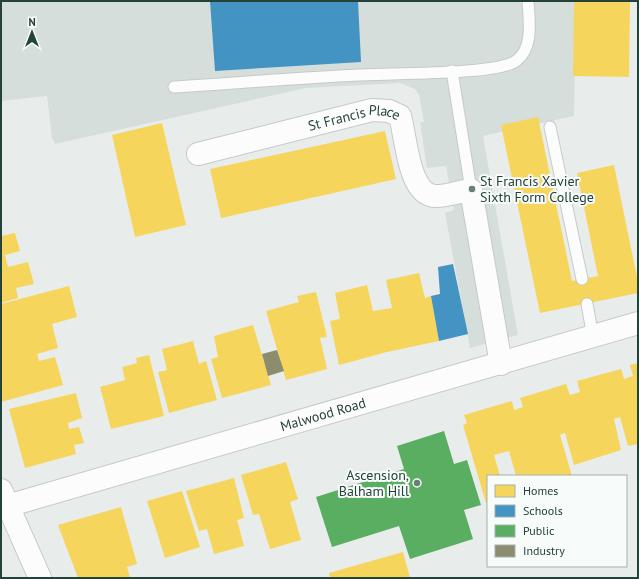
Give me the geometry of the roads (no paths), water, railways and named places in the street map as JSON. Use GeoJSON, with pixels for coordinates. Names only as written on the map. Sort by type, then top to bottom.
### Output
{"type":"FeatureCollection","features":[{"type":"Feature","properties":{"kind":"street","name":"St Francis Place"},"geometry":{"type":"LineString","coordinates":[[198,154],[372,110],[390,111],[400,116],[410,165],[419,186],[425,192],[434,196],[471,190]]}},
{"type":"Feature","properties":{"kind":"street"},"geometry":{"type":"LineString","coordinates":[[471,190],[501,364]]}},
{"type":"Feature","properties":{"kind":"street","name":"Malwood Road"},"geometry":{"type":"LineString","coordinates":[[4,498],[501,364],[638,323]]}},
{"type":"Feature","properties":{"kind":"street"},"geometry":{"type":"LineString","coordinates":[[4,498],[40,578]]}},
{"type":"Feature","properties":{"kind":"lane"},"geometry":{"type":"LineString","coordinates":[[174,87],[360,75],[452,71],[503,66],[516,61],[526,51],[529,34],[528,1]]}},
{"type":"Feature","properties":{"kind":"lane"},"geometry":{"type":"LineString","coordinates":[[452,71],[471,190]]}},
{"type":"Feature","properties":{"kind":"lane"},"geometry":{"type":"LineString","coordinates":[[550,126],[582,279]]}},
{"type":"Feature","properties":{"kind":"lane"},"geometry":{"type":"LineString","coordinates":[[587,304],[593,336]]}},
{"type":"Feature","properties":{"kind":"place","name":"St Francis Xavier Sixth Form College"},"geometry":{"type":"Point","coordinates":[472,189]}},
{"type":"Feature","properties":{"kind":"place","name":"Ascension, Balham Hill"},"geometry":{"type":"Point","coordinates":[417,483]}}]}
